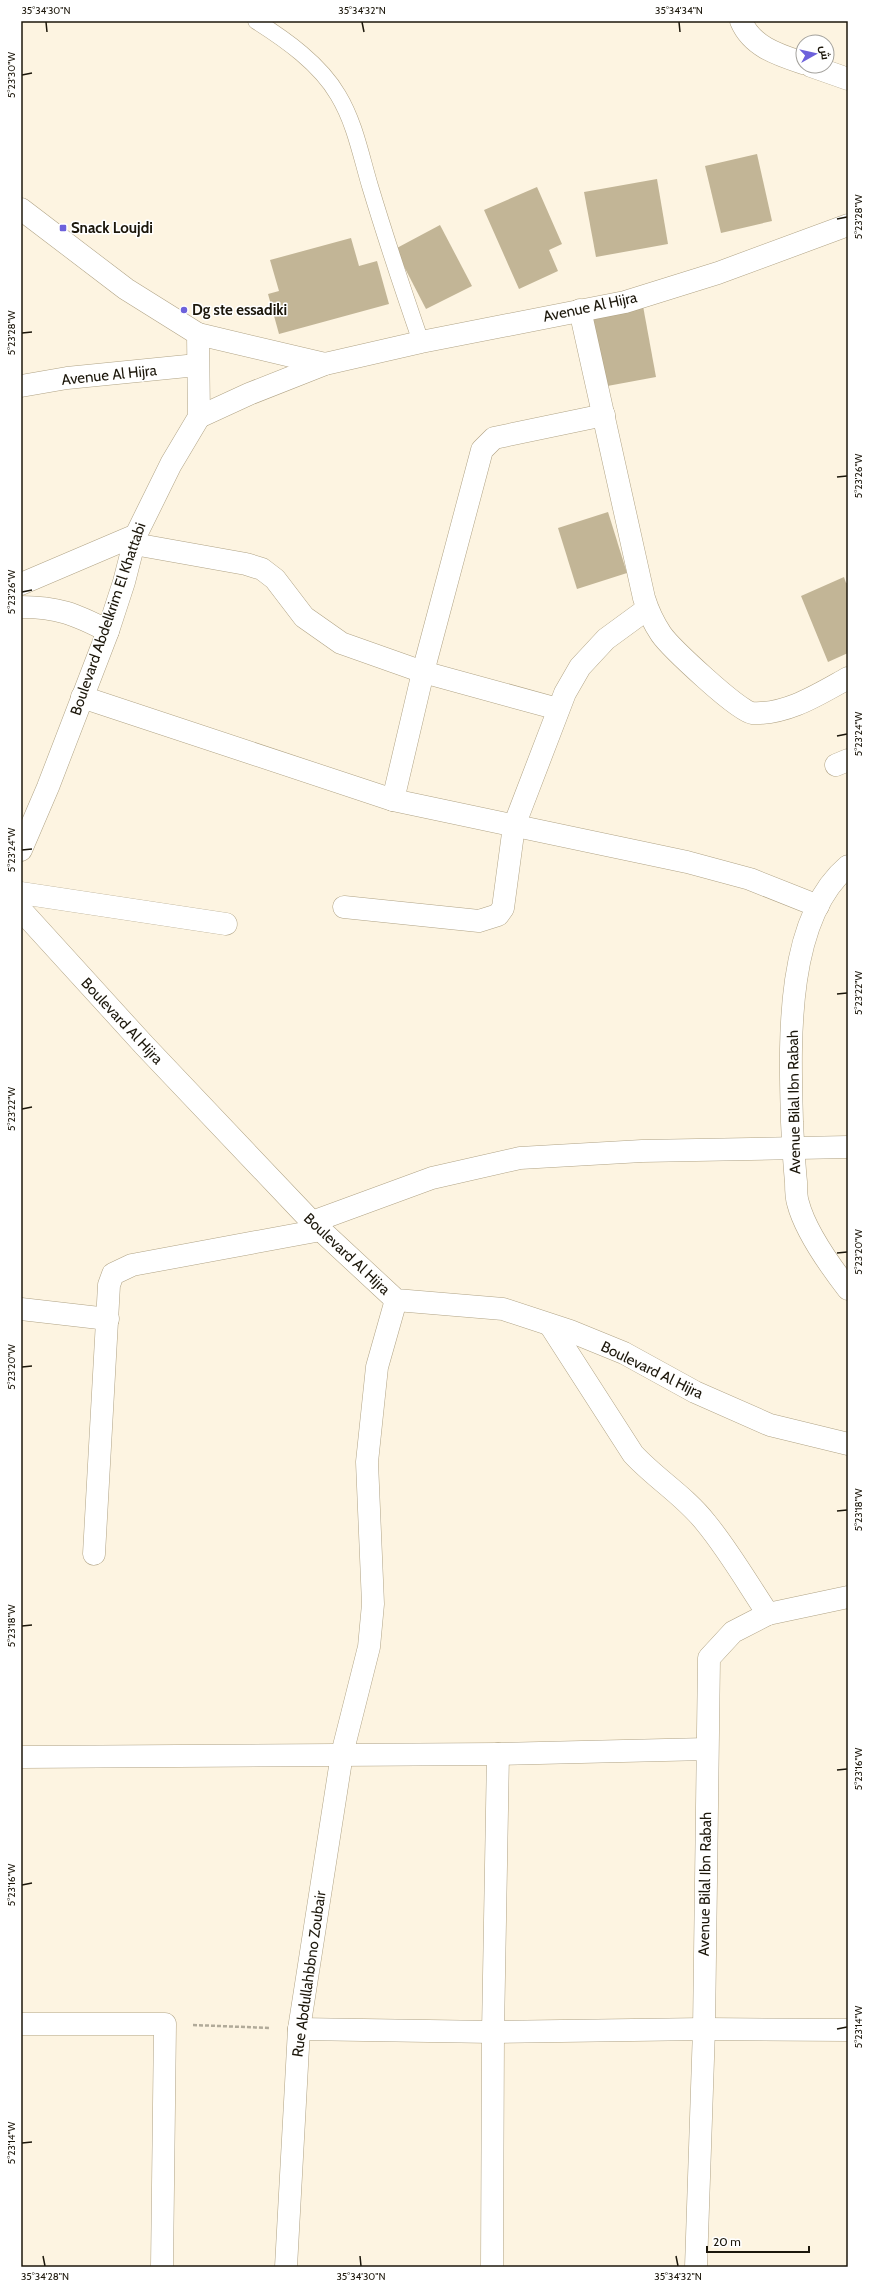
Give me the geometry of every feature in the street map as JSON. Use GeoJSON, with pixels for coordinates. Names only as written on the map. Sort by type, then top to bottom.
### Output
{"type":"FeatureCollection","features":[{"type":"Feature","properties":{"kind":"street"},"geometry":{"type":"LineString","coordinates":[[741,21],[750,36],[760,46],[775,54],[795,60]]}},
{"type":"Feature","properties":{"kind":"street"},"geometry":{"type":"LineString","coordinates":[[834,74],[848,79]]}},
{"type":"Feature","properties":{"kind":"street","name":"Avenue Al Hijra"},"geometry":{"type":"LineString","coordinates":[[21,210],[126,289],[198,334],[325,364]]}},
{"type":"Feature","properties":{"kind":"street","name":"Avenue Al Hijra"},"geometry":{"type":"LineString","coordinates":[[199,417],[249,394],[325,364],[421,342],[625,302],[718,273],[848,225]]}},
{"type":"Feature","properties":{"kind":"street"},"geometry":{"type":"LineString","coordinates":[[580,310],[648,609],[661,635],[675,651],[734,702],[750,713],[767,713],[805,702],[848,678]]}},
{"type":"Feature","properties":{"kind":"street"},"geometry":{"type":"LineString","coordinates":[[198,334],[197,365],[199,417]]}},
{"type":"Feature","properties":{"kind":"street","name":"Avenue Al Hijra"},"geometry":{"type":"LineString","coordinates":[[21,386],[67,378],[197,365]]}},
{"type":"Feature","properties":{"kind":"street"},"geometry":{"type":"LineString","coordinates":[[393,800],[423,672],[485,447],[494,438],[604,415]]}},
{"type":"Feature","properties":{"kind":"street","name":"Boulevard Abdelkrim El Khattabi"},"geometry":{"type":"LineString","coordinates":[[21,850],[48,788],[108,631],[124,582],[135,539],[171,464],[199,417]]}},
{"type":"Feature","properties":{"kind":"street"},"geometry":{"type":"LineString","coordinates":[[21,584],[135,539],[246,564],[262,569],[275,579],[304,617],[320,630],[341,642],[423,672],[558,709]]}},
{"type":"Feature","properties":{"kind":"street"},"geometry":{"type":"LineString","coordinates":[[21,607],[46,607],[77,614],[108,631]]}},
{"type":"Feature","properties":{"kind":"street"},"geometry":{"type":"LineString","coordinates":[[344,907],[479,920],[494,918],[498,915],[503,908],[514,826],[558,709],[580,667],[606,639],[648,609]]}},
{"type":"Feature","properties":{"kind":"street"},"geometry":{"type":"LineString","coordinates":[[82,697],[393,800],[687,862],[750,879],[818,906]]}},
{"type":"Feature","properties":{"kind":"street","name":"Avenue Bilal Ibn Rabah"},"geometry":{"type":"LineString","coordinates":[[848,866],[818,906],[799,958],[790,1044],[793,1150],[798,1203],[819,1247],[848,1289]]}},
{"type":"Feature","properties":{"kind":"street"},"geometry":{"type":"LineString","coordinates":[[21,893],[226,924]]}},
{"type":"Feature","properties":{"kind":"street","name":"Boulevard Al Hijra"},"geometry":{"type":"LineString","coordinates":[[21,910],[144,1045],[317,1226],[396,1300],[503,1309],[624,1353],[695,1392],[770,1425],[848,1444]]}},
{"type":"Feature","properties":{"kind":"street"},"geometry":{"type":"LineString","coordinates":[[94,1554],[109,1285],[112,1274],[119,1270],[159,1259],[317,1226],[432,1178],[520,1158],[642,1151],[793,1150],[848,1147]]}},
{"type":"Feature","properties":{"kind":"street","name":"Rue Abdullahbbno Zoubair"},"geometry":{"type":"LineString","coordinates":[[286,2267],[299,2029],[342,1754],[369,1647],[372,1604],[367,1462],[368,1446],[377,1367],[396,1300]]}},
{"type":"Feature","properties":{"kind":"street"},"geometry":{"type":"LineString","coordinates":[[21,1309],[108,1319]]}},
{"type":"Feature","properties":{"kind":"street"},"geometry":{"type":"LineString","coordinates":[[550,1325],[633,1454],[648,1470],[676,1492],[706,1523],[768,1614]]}},
{"type":"Feature","properties":{"kind":"street","name":"Avenue Bilal Ibn Rabah"},"geometry":{"type":"LineString","coordinates":[[696,2267],[704,2029],[709,1658],[733,1632],[768,1614],[848,1597]]}},
{"type":"Feature","properties":{"kind":"street"},"geometry":{"type":"LineString","coordinates":[[21,1757],[498,1754],[707,1749]]}},
{"type":"Feature","properties":{"kind":"street"},"geometry":{"type":"LineString","coordinates":[[492,2267],[493,2032],[498,1754]]}},
{"type":"Feature","properties":{"kind":"street"},"geometry":{"type":"LineString","coordinates":[[21,2024],[165,2024],[162,2267]]}},
{"type":"Feature","properties":{"kind":"street"},"geometry":{"type":"LineString","coordinates":[[299,2029],[493,2032],[704,2029],[848,2030]]}},
{"type":"Feature","properties":{"kind":"lane"},"geometry":{"type":"LineString","coordinates":[[256,21],[306,57],[323,75],[338,95],[350,118],[394,264],[421,342]]}},
{"type":"Feature","properties":{"kind":"path"},"geometry":{"type":"LineString","coordinates":[[165,2024],[299,2029]]}},
{"type":"Feature","properties":{"kind":"building"},"geometry":{"type":"Polygon","coordinates":[[[757,154],[772,221],[721,233],[705,166],[757,154]]]}},
{"type":"Feature","properties":{"kind":"building"},"geometry":{"type":"Polygon","coordinates":[[[657,179],[668,244],[596,257],[584,192],[657,179]]]}},
{"type":"Feature","properties":{"kind":"building"},"geometry":{"type":"Polygon","coordinates":[[[537,187],[562,244],[549,250],[558,271],[519,289],[484,210],[537,187]]]}},
{"type":"Feature","properties":{"kind":"building"},"geometry":{"type":"Polygon","coordinates":[[[440,225],[472,286],[426,309],[395,249],[440,225]]]}},
{"type":"Feature","properties":{"kind":"building"},"geometry":{"type":"Polygon","coordinates":[[[351,238],[359,266],[377,261],[389,304],[279,334],[268,294],[279,291],[270,260],[351,238]]]}},
{"type":"Feature","properties":{"kind":"building"},"geometry":{"type":"Polygon","coordinates":[[[643,306],[656,377],[602,387],[589,316],[643,306]]]}},
{"type":"Feature","properties":{"kind":"building"},"geometry":{"type":"Polygon","coordinates":[[[608,512],[627,573],[577,589],[558,528],[608,512]]]}},
{"type":"Feature","properties":{"kind":"building"},"geometry":{"type":"Polygon","coordinates":[[[844,577],[846,583],[848,582],[848,653],[828,662],[801,596],[844,577]]]}},
{"type":"Feature","properties":{"kind":"place","name":"Snack Loujdi"},"geometry":{"type":"Point","coordinates":[63,228]}},
{"type":"Feature","properties":{"kind":"place","name":"Dg ste essadiki"},"geometry":{"type":"Point","coordinates":[184,310]}}]}
